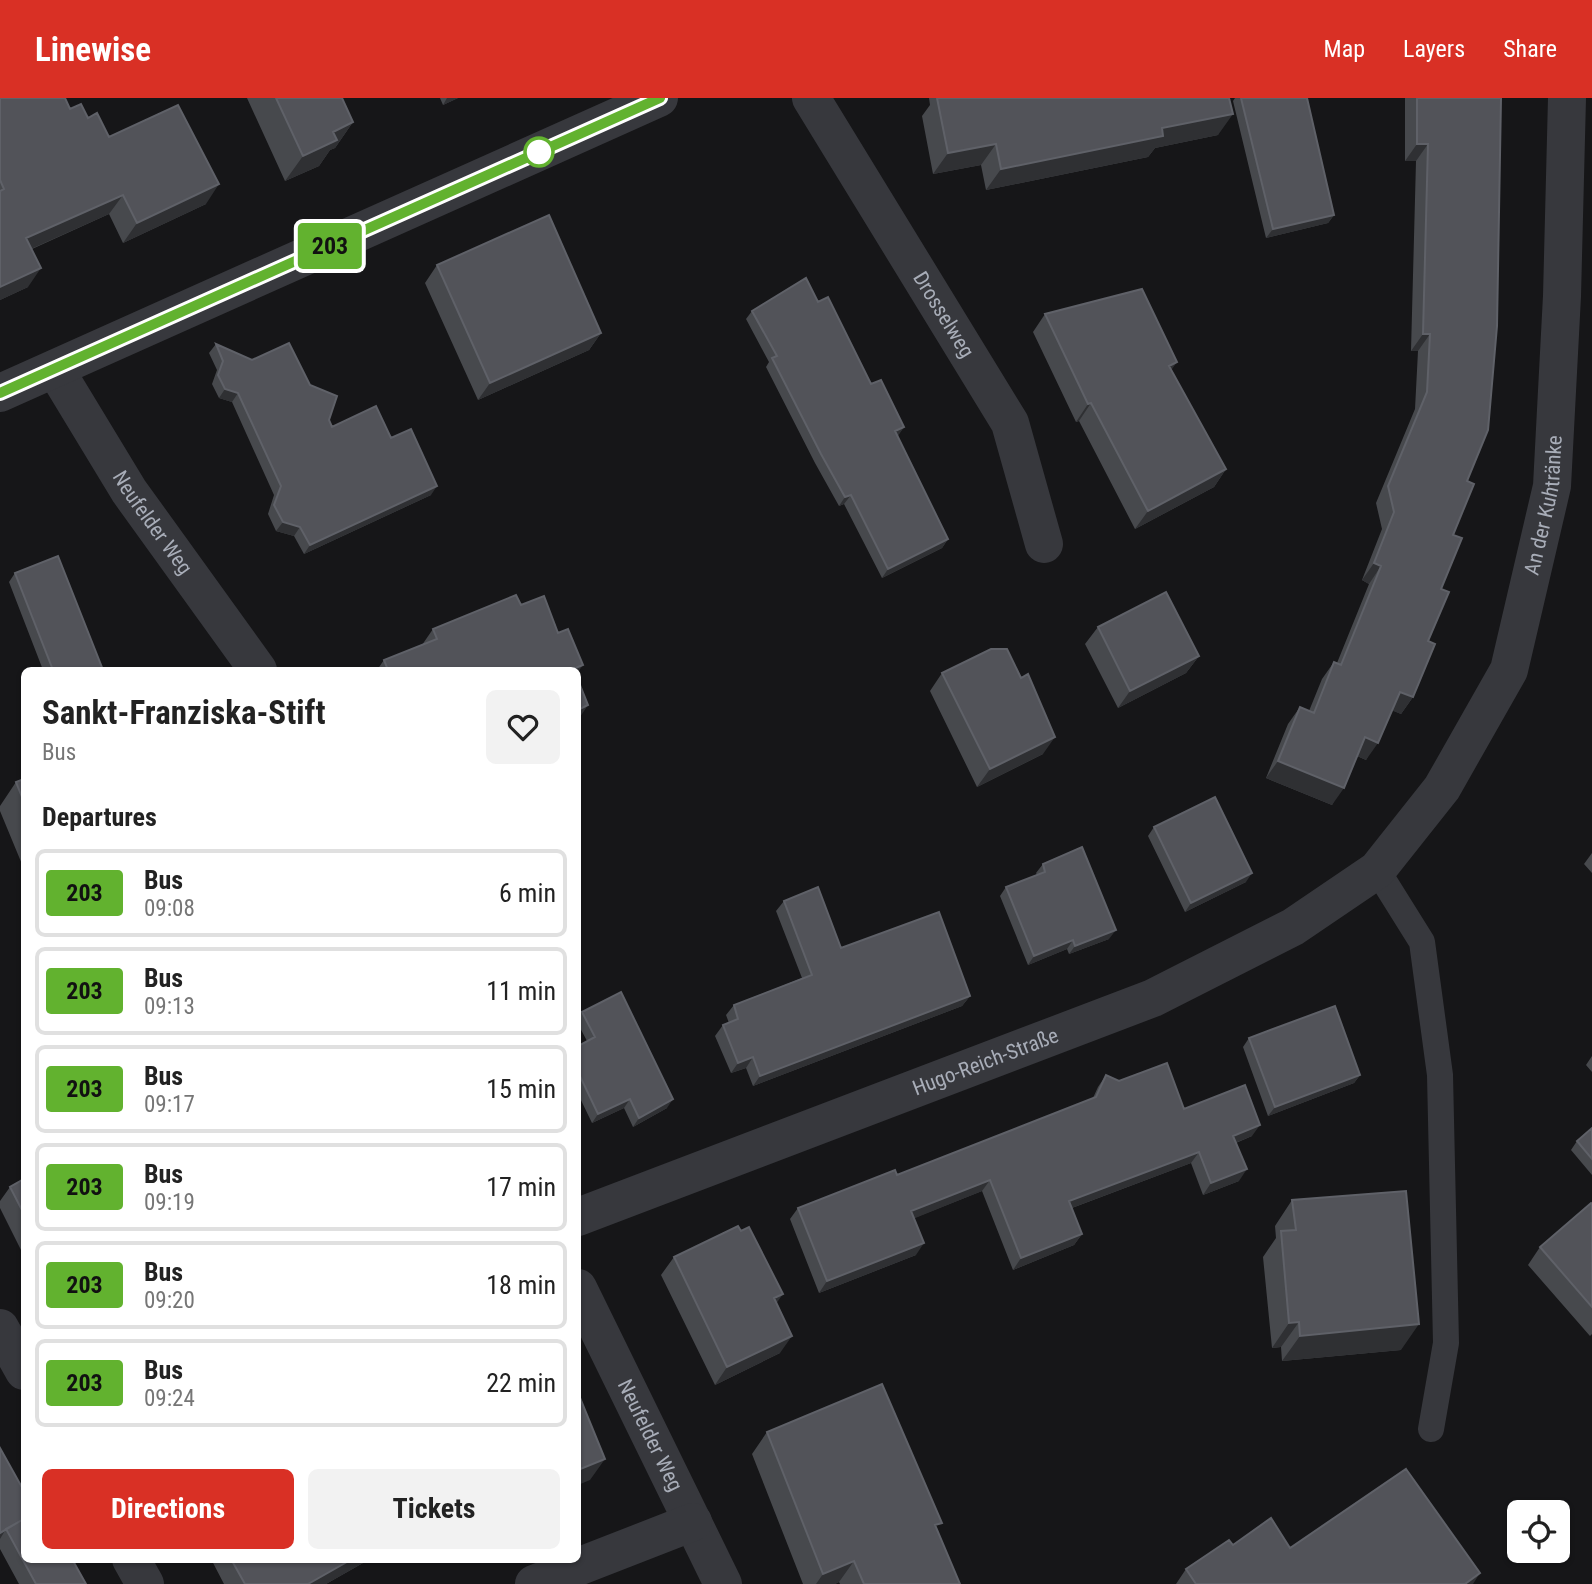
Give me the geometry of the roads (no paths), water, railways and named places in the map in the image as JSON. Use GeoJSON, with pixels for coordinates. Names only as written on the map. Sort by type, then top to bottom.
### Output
{"type":"FeatureCollection","features":[{"type":"Feature","properties":{"kind":"street"},"geometry":{"type":"LineString","coordinates":[[0,393],[659,98]]}},
{"type":"Feature","properties":{"kind":"street","name":"Drosselweg"},"geometry":{"type":"LineString","coordinates":[[811,98],[1010,423],[1044,544]]}},
{"type":"Feature","properties":{"kind":"street","name":"An der Kuhtränke"},"geometry":{"type":"LineString","coordinates":[[1377,870],[1442,788],[1509,670],[1552,486],[1562,296],[1567,98]]}},
{"type":"Feature","properties":{"kind":"street","name":"Neufelder Weg"},"geometry":{"type":"LineString","coordinates":[[55,369],[129,491],[256,667]]}},
{"type":"Feature","properties":{"kind":"street","name":"Hugo-Reich-Straße"},"geometry":{"type":"LineString","coordinates":[[581,1216],[1153,998],[1293,927],[1377,870]]}},
{"type":"Feature","properties":{"kind":"street","name":"Neufelder Weg"},"geometry":{"type":"LineString","coordinates":[[581,1294],[723,1584]]}},
{"type":"Feature","properties":{"kind":"street"},"geometry":{"type":"LineString","coordinates":[[0,1328],[21,1366]]}},
{"type":"Feature","properties":{"kind":"street"},"geometry":{"type":"LineString","coordinates":[[534,1584],[693,1522]]}},
{"type":"Feature","properties":{"kind":"street"},"geometry":{"type":"LineString","coordinates":[[133,1563],[145,1584]]}},
{"type":"Feature","properties":{"kind":"lane"},"geometry":{"type":"LineString","coordinates":[[1377,870],[1422,942],[1440,1075],[1446,1343],[1431,1429]]}}]}
